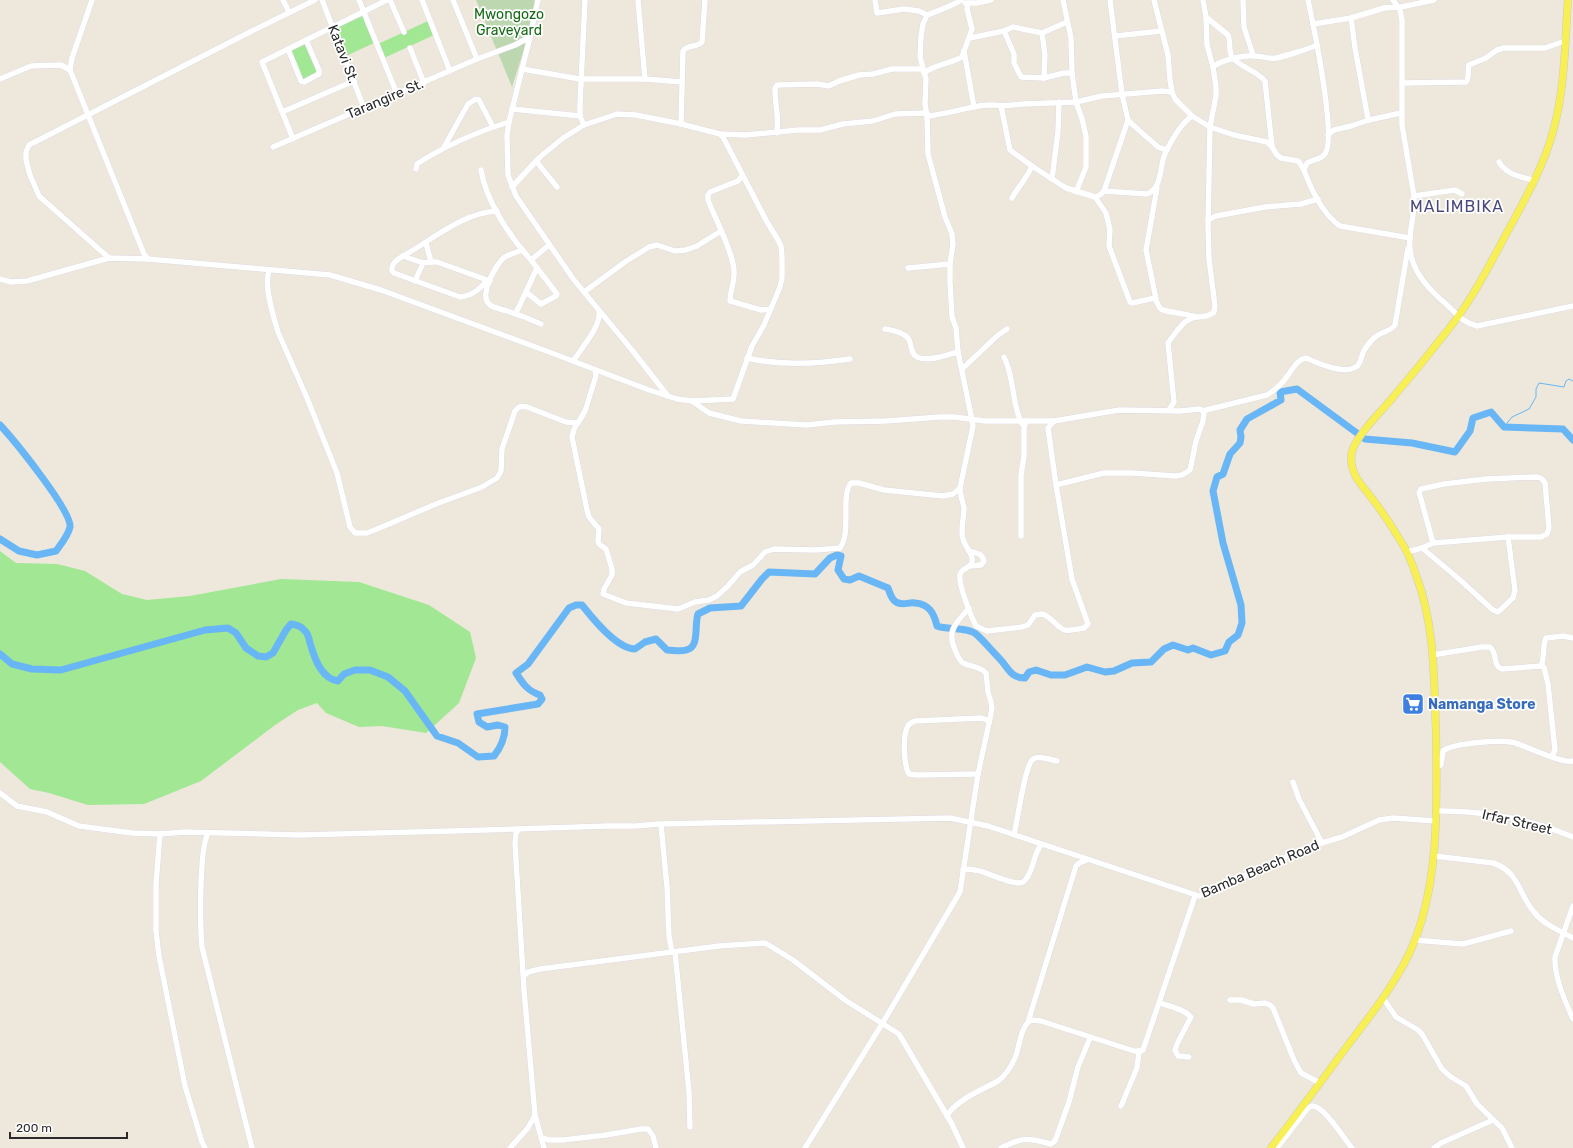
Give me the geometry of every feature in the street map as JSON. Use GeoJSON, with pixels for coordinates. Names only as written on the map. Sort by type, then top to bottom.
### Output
{"type":"FeatureCollection","features":[{"type":"Feature","properties":{"kind":"main road"},"geometry":{"type":"LineString","coordinates":[[1271,1148],[1383,998],[1398,975],[1414,940],[1427,895],[1434,856],[1436,822],[1436,768],[1430,624],[1424,597],[1401,540],[1357,479],[1352,468],[1351,459],[1354,444],[1459,316],[1479,285],[1535,181],[1554,129],[1560,97],[1568,0]]}},
{"type":"Feature","properties":{"kind":"street"},"geometry":{"type":"LineString","coordinates":[[92,0],[72,58],[70,70],[87,116],[144,254],[148,259]]}},
{"type":"Feature","properties":{"kind":"street"},"geometry":{"type":"LineString","coordinates":[[282,0],[289,12]]}},
{"type":"Feature","properties":{"kind":"street"},"geometry":{"type":"LineString","coordinates":[[109,258],[39,196],[26,160],[27,147],[32,143],[289,12],[316,0]]}},
{"type":"Feature","properties":{"kind":"street","name":"Katavi St."},"geometry":{"type":"LineString","coordinates":[[322,0],[364,108]]}},
{"type":"Feature","properties":{"kind":"street"},"geometry":{"type":"LineString","coordinates":[[359,0],[397,94]]}},
{"type":"Feature","properties":{"kind":"street"},"geometry":{"type":"LineString","coordinates":[[293,139],[262,63],[387,0]]}},
{"type":"Feature","properties":{"kind":"street"},"geometry":{"type":"LineString","coordinates":[[390,0],[404,32]]}},
{"type":"Feature","properties":{"kind":"street"},"geometry":{"type":"LineString","coordinates":[[422,0],[450,71]]}},
{"type":"Feature","properties":{"kind":"street"},"geometry":{"type":"LineString","coordinates":[[453,0],[477,59]]}},
{"type":"Feature","properties":{"kind":"street"},"geometry":{"type":"LineString","coordinates":[[538,0],[509,122],[507,136],[508,176],[512,187],[527,213],[549,245],[584,292],[661,385],[668,396]]}},
{"type":"Feature","properties":{"kind":"street"},"geometry":{"type":"LineString","coordinates":[[584,125],[580,116],[580,79],[585,0]]}},
{"type":"Feature","properties":{"kind":"street"},"geometry":{"type":"LineString","coordinates":[[638,0],[645,79]]}},
{"type":"Feature","properties":{"kind":"street"},"geometry":{"type":"LineString","coordinates":[[680,124],[683,51],[685,48],[698,45],[702,42],[704,0]]}},
{"type":"Feature","properties":{"kind":"street"},"geometry":{"type":"LineString","coordinates":[[875,0],[877,13],[904,9],[919,11],[927,14],[960,1],[968,4],[991,0]]}},
{"type":"Feature","properties":{"kind":"street"},"geometry":{"type":"LineString","coordinates":[[1063,0],[1070,38],[1072,73],[1076,102],[1086,136],[1086,167],[1076,192]]}},
{"type":"Feature","properties":{"kind":"street"},"geometry":{"type":"LineString","coordinates":[[1110,0],[1116,36],[1122,94],[1128,120],[1158,147],[1167,149]]}},
{"type":"Feature","properties":{"kind":"street"},"geometry":{"type":"LineString","coordinates":[[1154,0],[1168,55],[1172,92],[1175,99],[1192,116],[1210,127],[1234,135],[1267,142],[1272,146]]}},
{"type":"Feature","properties":{"kind":"street"},"geometry":{"type":"LineString","coordinates":[[1169,410],[1174,402],[1168,343],[1186,321],[1197,317],[1210,316],[1214,312],[1215,306],[1209,259],[1208,220],[1210,127],[1216,96],[1203,0]]}},
{"type":"Feature","properties":{"kind":"street"},"geometry":{"type":"LineString","coordinates":[[1243,0],[1244,27],[1252,55]]}},
{"type":"Feature","properties":{"kind":"street"},"geometry":{"type":"LineString","coordinates":[[1304,170],[1307,163],[1326,153],[1328,135],[1323,80],[1308,0]]}},
{"type":"Feature","properties":{"kind":"street"},"geometry":{"type":"LineString","coordinates":[[1204,412],[1206,410],[1267,395],[1288,376],[1296,362],[1303,358],[1331,368],[1346,369],[1356,366],[1360,362],[1364,350],[1376,336],[1391,329],[1395,325],[1415,206],[1401,113],[1402,20],[1398,6],[1393,0]]}},
{"type":"Feature","properties":{"kind":"street"},"geometry":{"type":"LineString","coordinates":[[1313,24],[1351,18],[1384,8],[1434,0]]}},
{"type":"Feature","properties":{"kind":"street"},"geometry":{"type":"LineString","coordinates":[[777,133],[775,88],[777,85],[806,84],[829,86],[839,80],[892,69],[923,71],[939,64],[947,64],[962,57],[972,29],[967,9],[968,4]]}},
{"type":"Feature","properties":{"kind":"street"},"geometry":{"type":"LineString","coordinates":[[927,14],[923,24],[921,36],[920,57],[926,87],[925,104],[927,115],[928,154],[945,217],[952,234],[950,264],[952,317],[956,328],[958,352],[973,426],[960,488],[960,498],[964,507],[962,538],[972,558],[970,566]]}},
{"type":"Feature","properties":{"kind":"street"},"geometry":{"type":"LineString","coordinates":[[1206,17],[1228,36],[1231,53],[1234,59],[1260,75],[1265,81],[1272,146],[1277,155],[1281,158],[1298,161],[1330,219],[1340,226],[1410,241]]}},
{"type":"Feature","properties":{"kind":"street"},"geometry":{"type":"LineString","coordinates":[[1351,18],[1355,48],[1369,120]]}},
{"type":"Feature","properties":{"kind":"street"},"geometry":{"type":"LineString","coordinates":[[970,38],[1004,31],[1013,27],[1042,33],[1067,22]]}},
{"type":"Feature","properties":{"kind":"street"},"geometry":{"type":"LineString","coordinates":[[1004,31],[1014,54],[1014,64],[1020,78],[1044,78],[1064,73],[1072,73]]}},
{"type":"Feature","properties":{"kind":"street"},"geometry":{"type":"LineString","coordinates":[[1116,36],[1161,31]]}},
{"type":"Feature","properties":{"kind":"street"},"geometry":{"type":"LineString","coordinates":[[1042,33],[1045,55],[1044,78]]}},
{"type":"Feature","properties":{"kind":"street","name":"Tarangire St."},"geometry":{"type":"LineString","coordinates":[[273,148],[477,59],[515,45],[530,37]]}},
{"type":"Feature","properties":{"kind":"street"},"geometry":{"type":"LineString","coordinates":[[288,49],[301,81],[304,82],[317,77],[319,70],[306,40]]}},
{"type":"Feature","properties":{"kind":"street"},"geometry":{"type":"LineString","coordinates":[[1402,83],[1466,82],[1468,78],[1467,70],[1469,65],[1486,58],[1497,50],[1504,48],[1545,48],[1565,40]]}},
{"type":"Feature","properties":{"kind":"street"},"geometry":{"type":"LineString","coordinates":[[1213,67],[1219,62],[1252,55],[1275,58],[1312,48],[1317,44]]}},
{"type":"Feature","properties":{"kind":"street"},"geometry":{"type":"LineString","coordinates":[[410,48],[424,83]]}},
{"type":"Feature","properties":{"kind":"street"},"geometry":{"type":"LineString","coordinates":[[964,50],[974,107]]}},
{"type":"Feature","properties":{"kind":"street"},"geometry":{"type":"LineString","coordinates":[[0,79],[31,66],[61,65],[70,70]]}},
{"type":"Feature","properties":{"kind":"street"},"geometry":{"type":"LineString","coordinates":[[522,69],[580,79],[645,79],[682,82]]}},
{"type":"Feature","properties":{"kind":"street"},"geometry":{"type":"LineString","coordinates":[[282,112],[354,81]]}},
{"type":"Feature","properties":{"kind":"street"},"geometry":{"type":"LineString","coordinates":[[512,187],[551,146],[584,125],[604,117],[623,114],[680,124],[720,134],[777,133],[798,130],[820,130],[843,124],[873,121],[895,114],[927,115],[959,112],[974,107],[1076,102],[1102,96],[1162,91],[1172,92]]}},
{"type":"Feature","properties":{"kind":"street"},"geometry":{"type":"LineString","coordinates":[[444,147],[468,104],[476,99],[482,104],[493,127]]}},
{"type":"Feature","properties":{"kind":"street"},"geometry":{"type":"LineString","coordinates":[[1052,179],[1058,131],[1059,102]]}},
{"type":"Feature","properties":{"kind":"street"},"geometry":{"type":"LineString","coordinates":[[1002,106],[1010,150],[1066,188],[1095,196],[1100,195],[1104,191],[1128,120]]}},
{"type":"Feature","properties":{"kind":"street"},"geometry":{"type":"LineString","coordinates":[[512,109],[580,116]]}},
{"type":"Feature","properties":{"kind":"street"},"geometry":{"type":"LineString","coordinates":[[1328,135],[1334,130],[1401,113]]}},
{"type":"Feature","properties":{"kind":"street"},"geometry":{"type":"LineString","coordinates":[[1192,116],[1180,128],[1164,155],[1146,250],[1156,299],[1160,308],[1164,311],[1188,314],[1197,317]]}},
{"type":"Feature","properties":{"kind":"street"},"geometry":{"type":"LineString","coordinates":[[416,169],[417,164],[444,147],[509,122]]}},
{"type":"Feature","properties":{"kind":"street"},"geometry":{"type":"LineString","coordinates":[[0,279],[11,282],[27,281],[109,258],[148,259],[330,276],[381,290],[573,361],[596,373],[603,373],[668,396],[704,402],[722,399],[736,391],[748,358],[771,309],[782,278],[781,246],[720,134]]}},
{"type":"Feature","properties":{"kind":"street"},"geometry":{"type":"LineString","coordinates":[[536,161],[557,188]]}},
{"type":"Feature","properties":{"kind":"street"},"geometry":{"type":"LineString","coordinates":[[1499,162],[1512,175],[1535,181]]}},
{"type":"Feature","properties":{"kind":"street"},"geometry":{"type":"LineString","coordinates":[[1012,198],[1032,166]]}},
{"type":"Feature","properties":{"kind":"street"},"geometry":{"type":"LineString","coordinates":[[481,170],[487,192],[497,211],[522,250],[538,268],[557,294],[541,304],[526,292]]}},
{"type":"Feature","properties":{"kind":"street"},"geometry":{"type":"LineString","coordinates":[[742,176],[738,181],[708,194],[708,200],[734,267],[734,281],[730,301],[760,310],[771,309]]}},
{"type":"Feature","properties":{"kind":"street"},"geometry":{"type":"LineString","coordinates":[[1104,191],[1147,194],[1153,192],[1157,186]]}},
{"type":"Feature","properties":{"kind":"street"},"geometry":{"type":"LineString","coordinates":[[1414,196],[1455,190],[1462,194]]}},
{"type":"Feature","properties":{"kind":"street"},"geometry":{"type":"LineString","coordinates":[[1095,196],[1106,213],[1110,230],[1110,246],[1128,301],[1132,303],[1151,298],[1156,299]]}},
{"type":"Feature","properties":{"kind":"street"},"geometry":{"type":"LineString","coordinates":[[1208,220],[1216,216],[1265,207],[1301,204],[1318,199]]}},
{"type":"Feature","properties":{"kind":"street"},"geometry":{"type":"LineString","coordinates":[[497,211],[484,212],[472,216],[449,228],[395,261],[391,267],[392,271],[415,281],[464,296],[482,288],[495,268],[504,258],[510,254],[522,250]]}},
{"type":"Feature","properties":{"kind":"street"},"geometry":{"type":"LineString","coordinates":[[584,292],[625,262],[649,247],[657,245],[674,251],[686,250],[697,246],[721,231]]}},
{"type":"Feature","properties":{"kind":"street"},"geometry":{"type":"LineString","coordinates":[[510,254],[516,241]]}},
{"type":"Feature","properties":{"kind":"street"},"geometry":{"type":"LineString","coordinates":[[1410,241],[1413,262],[1422,281],[1464,321],[1477,326],[1573,306]]}},
{"type":"Feature","properties":{"kind":"street"},"geometry":{"type":"LineString","coordinates":[[426,243],[431,262]]}},
{"type":"Feature","properties":{"kind":"street"},"geometry":{"type":"LineString","coordinates":[[531,260],[549,245]]}},
{"type":"Feature","properties":{"kind":"street"},"geometry":{"type":"LineString","coordinates":[[139,259],[144,254]]}},
{"type":"Feature","properties":{"kind":"street"},"geometry":{"type":"LineString","coordinates":[[403,256],[423,263],[437,262],[488,280]]}},
{"type":"Feature","properties":{"kind":"street"},"geometry":{"type":"LineString","coordinates":[[415,281],[423,263]]}},
{"type":"Feature","properties":{"kind":"street"},"geometry":{"type":"LineString","coordinates":[[908,268],[950,264]]}},
{"type":"Feature","properties":{"kind":"street"},"geometry":{"type":"LineString","coordinates":[[516,313],[538,268]]}},
{"type":"Feature","properties":{"kind":"street"},"geometry":{"type":"LineString","coordinates":[[270,270],[267,276],[268,288],[278,332],[329,451],[337,473],[350,527],[355,533],[367,533],[482,486],[497,478],[501,471],[504,444],[515,411],[518,407],[527,406],[566,422],[578,422]]}},
{"type":"Feature","properties":{"kind":"street"},"geometry":{"type":"LineString","coordinates":[[488,280],[488,304],[516,313],[541,324]]}},
{"type":"Feature","properties":{"kind":"street"},"geometry":{"type":"LineString","coordinates":[[573,361],[600,318],[599,309]]}},
{"type":"Feature","properties":{"kind":"street"},"geometry":{"type":"LineString","coordinates":[[885,329],[901,333],[908,338],[914,355],[917,357],[925,359],[958,352]]}},
{"type":"Feature","properties":{"kind":"street"},"geometry":{"type":"LineString","coordinates":[[962,369],[997,336],[1007,329]]}},
{"type":"Feature","properties":{"kind":"street"},"geometry":{"type":"LineString","coordinates":[[1004,357],[1009,367],[1018,416],[1024,421]]}},
{"type":"Feature","properties":{"kind":"street"},"geometry":{"type":"LineString","coordinates":[[748,358],[766,362],[786,363],[815,363],[850,359]]}},
{"type":"Feature","properties":{"kind":"street"},"geometry":{"type":"LineString","coordinates":[[596,373],[585,411],[574,428],[572,437],[589,517],[599,529],[598,541],[599,544],[606,549],[612,569],[612,575],[604,588],[603,594],[626,603],[678,609],[695,602],[709,600],[717,596],[740,572],[753,565],[765,552],[774,548],[815,550],[840,548],[843,540],[847,514],[846,495],[848,487],[851,483],[859,483],[884,490],[943,496],[953,494],[960,488]]}},
{"type":"Feature","properties":{"kind":"street"},"geometry":{"type":"LineString","coordinates":[[692,401],[709,413],[753,422],[820,425],[834,422],[886,421],[940,417],[960,417],[972,420],[1054,421],[1119,410],[1200,409],[1204,412]]}},
{"type":"Feature","properties":{"kind":"street"},"geometry":{"type":"LineString","coordinates":[[1056,485],[1104,473],[1176,476],[1188,472],[1190,470],[1196,441],[1203,422],[1204,412]]}},
{"type":"Feature","properties":{"kind":"street"},"geometry":{"type":"LineString","coordinates":[[1021,536],[1021,481],[1024,456],[1024,421]]}},
{"type":"Feature","properties":{"kind":"street"},"geometry":{"type":"LineString","coordinates":[[969,551],[980,554],[984,561],[981,565],[970,566],[963,570],[960,574],[961,584],[976,626],[987,631],[1028,626],[1035,615],[1042,614],[1051,618],[1065,630],[1084,628],[1088,624],[1072,579],[1056,485],[1048,428],[1054,421]]}},
{"type":"Feature","properties":{"kind":"street"},"geometry":{"type":"LineString","coordinates":[[1407,552],[1433,543],[1541,537],[1548,534],[1549,528],[1545,483],[1540,477],[1486,479],[1444,484],[1421,489],[1419,492],[1433,543]]}},
{"type":"Feature","properties":{"kind":"street"},"geometry":{"type":"LineString","coordinates":[[1422,548],[1493,610],[1498,612],[1513,598],[1515,590],[1508,538]]}},
{"type":"Feature","properties":{"kind":"street"},"geometry":{"type":"LineString","coordinates":[[805,1148],[882,1024],[960,892],[978,774],[992,710],[986,673],[979,668],[962,662],[957,656],[951,638],[953,628],[969,608]]}},
{"type":"Feature","properties":{"kind":"street"},"geometry":{"type":"LineString","coordinates":[[1541,666],[1543,661],[1544,642],[1546,638],[1563,636],[1573,638]]}},
{"type":"Feature","properties":{"kind":"street"},"geometry":{"type":"LineString","coordinates":[[1432,655],[1482,647],[1490,648],[1496,654],[1496,665],[1502,669],[1541,666]]}},
{"type":"Feature","properties":{"kind":"street"},"geometry":{"type":"LineString","coordinates":[[1541,666],[1544,667],[1548,684],[1555,750],[1552,756]]}},
{"type":"Feature","properties":{"kind":"street"},"geometry":{"type":"LineString","coordinates":[[978,774],[917,776],[909,774],[906,770],[904,752],[906,731],[909,725],[915,721],[981,718],[987,720],[989,723]]}},
{"type":"Feature","properties":{"kind":"street"},"geometry":{"type":"LineString","coordinates":[[1436,768],[1441,764],[1443,751],[1460,745],[1502,741],[1514,742],[1533,749],[1541,754],[1552,756],[1565,762],[1573,761]]}},
{"type":"Feature","properties":{"kind":"street"},"geometry":{"type":"LineString","coordinates":[[1014,835],[1030,762],[1034,758],[1038,757],[1057,761]]}},
{"type":"Feature","properties":{"kind":"street"},"geometry":{"type":"LineString","coordinates":[[1293,782],[1299,799],[1322,843]]}},
{"type":"Feature","properties":{"kind":"street","name":"Bamba Beach Road"},"geometry":{"type":"LineString","coordinates":[[0,793],[17,806],[47,812],[79,826],[132,833],[160,834],[299,834],[950,818],[970,822],[1014,835],[1195,896],[1203,896],[1297,852],[1342,837],[1371,823],[1386,819],[1409,818],[1436,822]]}},
{"type":"Feature","properties":{"kind":"street","name":"Irfar Street"},"geometry":{"type":"LineString","coordinates":[[1436,811],[1468,811],[1493,814],[1530,822],[1573,837]]}},
{"type":"Feature","properties":{"kind":"street"},"geometry":{"type":"LineString","coordinates":[[661,824],[667,887],[669,936],[674,952],[689,1092],[690,1127]]}},
{"type":"Feature","properties":{"kind":"street"},"geometry":{"type":"LineString","coordinates":[[519,829],[516,833],[515,844],[524,976],[535,1115],[544,1148]]}},
{"type":"Feature","properties":{"kind":"street"},"geometry":{"type":"LineString","coordinates":[[208,833],[205,842],[203,863],[202,947],[252,1148]]}},
{"type":"Feature","properties":{"kind":"street"},"geometry":{"type":"LineString","coordinates":[[160,834],[156,884],[156,931],[159,956],[185,1086],[205,1148]]}},
{"type":"Feature","properties":{"kind":"street"},"geometry":{"type":"LineString","coordinates":[[963,869],[969,868],[982,871],[1022,883],[1030,874],[1036,852],[1041,845]]}},
{"type":"Feature","properties":{"kind":"street"},"geometry":{"type":"LineString","coordinates":[[1434,856],[1493,863],[1502,866],[1514,878],[1534,913],[1539,918],[1573,938]]}},
{"type":"Feature","properties":{"kind":"street"},"geometry":{"type":"LineString","coordinates":[[947,1116],[958,1104],[1004,1076],[1015,1058],[1028,1022],[1076,866],[1087,860]]}},
{"type":"Feature","properties":{"kind":"street"},"geometry":{"type":"LineString","coordinates":[[1121,1106],[1137,1068],[1139,1052],[1145,1047],[1195,896]]}},
{"type":"Feature","properties":{"kind":"street"},"geometry":{"type":"LineString","coordinates":[[1573,906],[1555,957],[1558,979],[1573,1019]]}},
{"type":"Feature","properties":{"kind":"street"},"geometry":{"type":"LineString","coordinates":[[1414,940],[1463,944],[1511,931]]}},
{"type":"Feature","properties":{"kind":"street"},"geometry":{"type":"LineString","coordinates":[[524,976],[528,972],[540,969],[719,946],[763,943],[774,947],[846,1000],[898,1034],[904,1041],[947,1116],[963,1148]]}},
{"type":"Feature","properties":{"kind":"street"},"geometry":{"type":"LineString","coordinates":[[1383,998],[1396,1017],[1418,1030],[1442,1069],[1451,1077],[1466,1086],[1477,1104],[1506,1135],[1512,1148]]}},
{"type":"Feature","properties":{"kind":"street"},"geometry":{"type":"LineString","coordinates":[[1230,1000],[1241,1000],[1254,1004],[1264,1003],[1270,1005],[1273,1008],[1294,1060],[1302,1074],[1320,1083]]}},
{"type":"Feature","properties":{"kind":"street"},"geometry":{"type":"LineString","coordinates":[[1160,1003],[1190,1015],[1191,1017],[1175,1050],[1178,1056],[1189,1057]]}},
{"type":"Feature","properties":{"kind":"street"},"geometry":{"type":"LineString","coordinates":[[1028,1022],[1034,1019],[1090,1038],[1139,1052]]}},
{"type":"Feature","properties":{"kind":"street"},"geometry":{"type":"LineString","coordinates":[[1001,1148],[1024,1139],[1051,1144],[1053,1143],[1057,1136],[1078,1067],[1090,1038]]}},
{"type":"Feature","properties":{"kind":"street"},"geometry":{"type":"LineString","coordinates":[[1277,1148],[1307,1109],[1312,1106],[1315,1106],[1328,1116],[1352,1148]]}},
{"type":"Feature","properties":{"kind":"street"},"geometry":{"type":"LineString","coordinates":[[510,1148],[523,1134],[535,1115]]}},
{"type":"Feature","properties":{"kind":"street"},"geometry":{"type":"LineString","coordinates":[[1434,1148],[1441,1143],[1493,1120]]}},
{"type":"Feature","properties":{"kind":"street"},"geometry":{"type":"LineString","coordinates":[[542,1138],[549,1140],[563,1140],[648,1129],[651,1133],[656,1148]]}},
{"type":"Feature","properties":{"kind":"green space","name":"Mwongozo Graveyard"},"geometry":{"type":"Polygon","coordinates":[[[476,0],[535,0],[532,24],[512,87],[476,0]]]}},
{"type":"Feature","properties":{"kind":"green space"},"geometry":{"type":"Polygon","coordinates":[[[363,16],[374,43],[346,56],[336,28],[363,16]]]}},
{"type":"Feature","properties":{"kind":"green space"},"geometry":{"type":"Polygon","coordinates":[[[428,21],[434,35],[384,58],[378,44],[428,21]]]}},
{"type":"Feature","properties":{"kind":"green space"},"geometry":{"type":"Polygon","coordinates":[[[306,44],[317,72],[303,80],[291,51],[306,44]]]}},
{"type":"Feature","properties":{"kind":"green space"},"geometry":{"type":"Polygon","coordinates":[[[0,551],[16,563],[57,564],[85,571],[122,594],[147,600],[190,596],[281,579],[359,582],[429,605],[470,632],[476,658],[459,703],[426,733],[382,726],[359,727],[326,713],[317,703],[298,710],[275,725],[201,781],[144,804],[88,805],[30,789],[0,762],[0,551]]]}},
{"type":"Feature","properties":{"kind":"waterway"},"geometry":{"type":"LineString","coordinates":[[1504,427],[1512,417],[1529,409],[1536,397],[1536,389],[1539,383],[1564,387],[1566,381],[1569,379],[1573,381]]}},
{"type":"Feature","properties":{"kind":"waterway"},"geometry":{"type":"LineString","coordinates":[[0,654],[12,664],[32,669],[61,670],[205,630],[228,628],[236,633],[246,648],[258,656],[266,657],[273,653],[286,630],[291,624],[293,624],[297,625],[306,632],[317,663],[323,673],[328,677],[338,681],[344,674],[355,670],[370,670],[388,677],[405,691],[437,736],[458,743],[478,757],[494,756],[502,742],[505,727],[498,725],[487,727],[479,722],[477,714],[538,704],[542,699],[540,695],[526,687],[516,673],[528,664],[569,608],[576,605],[582,605],[592,618],[613,639],[628,648],[635,649],[645,642],[656,639],[667,650],[684,651],[690,648],[695,641],[698,614],[710,608],[741,606],[769,572],[815,574],[830,558],[837,555],[841,556],[838,570],[844,579],[850,580],[859,576],[888,588],[891,596],[898,603],[915,603],[927,607],[932,613],[937,626],[968,630],[976,634],[1010,671],[1020,678],[1025,678],[1029,672],[1036,670],[1051,675],[1065,675],[1087,667],[1105,672],[1114,671],[1132,663],[1151,662],[1164,649],[1173,645],[1188,650],[1193,648],[1211,655],[1225,651],[1229,642],[1238,635],[1242,623],[1241,605],[1223,543],[1213,491],[1217,477],[1223,474],[1230,454],[1240,443],[1240,430],[1247,419],[1281,400],[1280,392],[1297,389],[1365,439],[1412,443],[1455,452],[1470,431],[1473,418],[1491,412],[1504,427],[1563,429],[1573,440]]}},
{"type":"Feature","properties":{"kind":"waterway"},"geometry":{"type":"LineString","coordinates":[[0,425],[41,475],[52,491],[62,506],[70,527],[66,537],[56,551],[37,555],[19,551],[0,539]]}},
{"type":"Feature","properties":{"kind":"place","name":"Namanga Store"},"geometry":{"type":"Point","coordinates":[1413,704]}},
{"type":"Feature","properties":{"kind":"district","name":"MALIMBIKA"},"geometry":{"type":"Point","coordinates":[1457,206]}}]}
